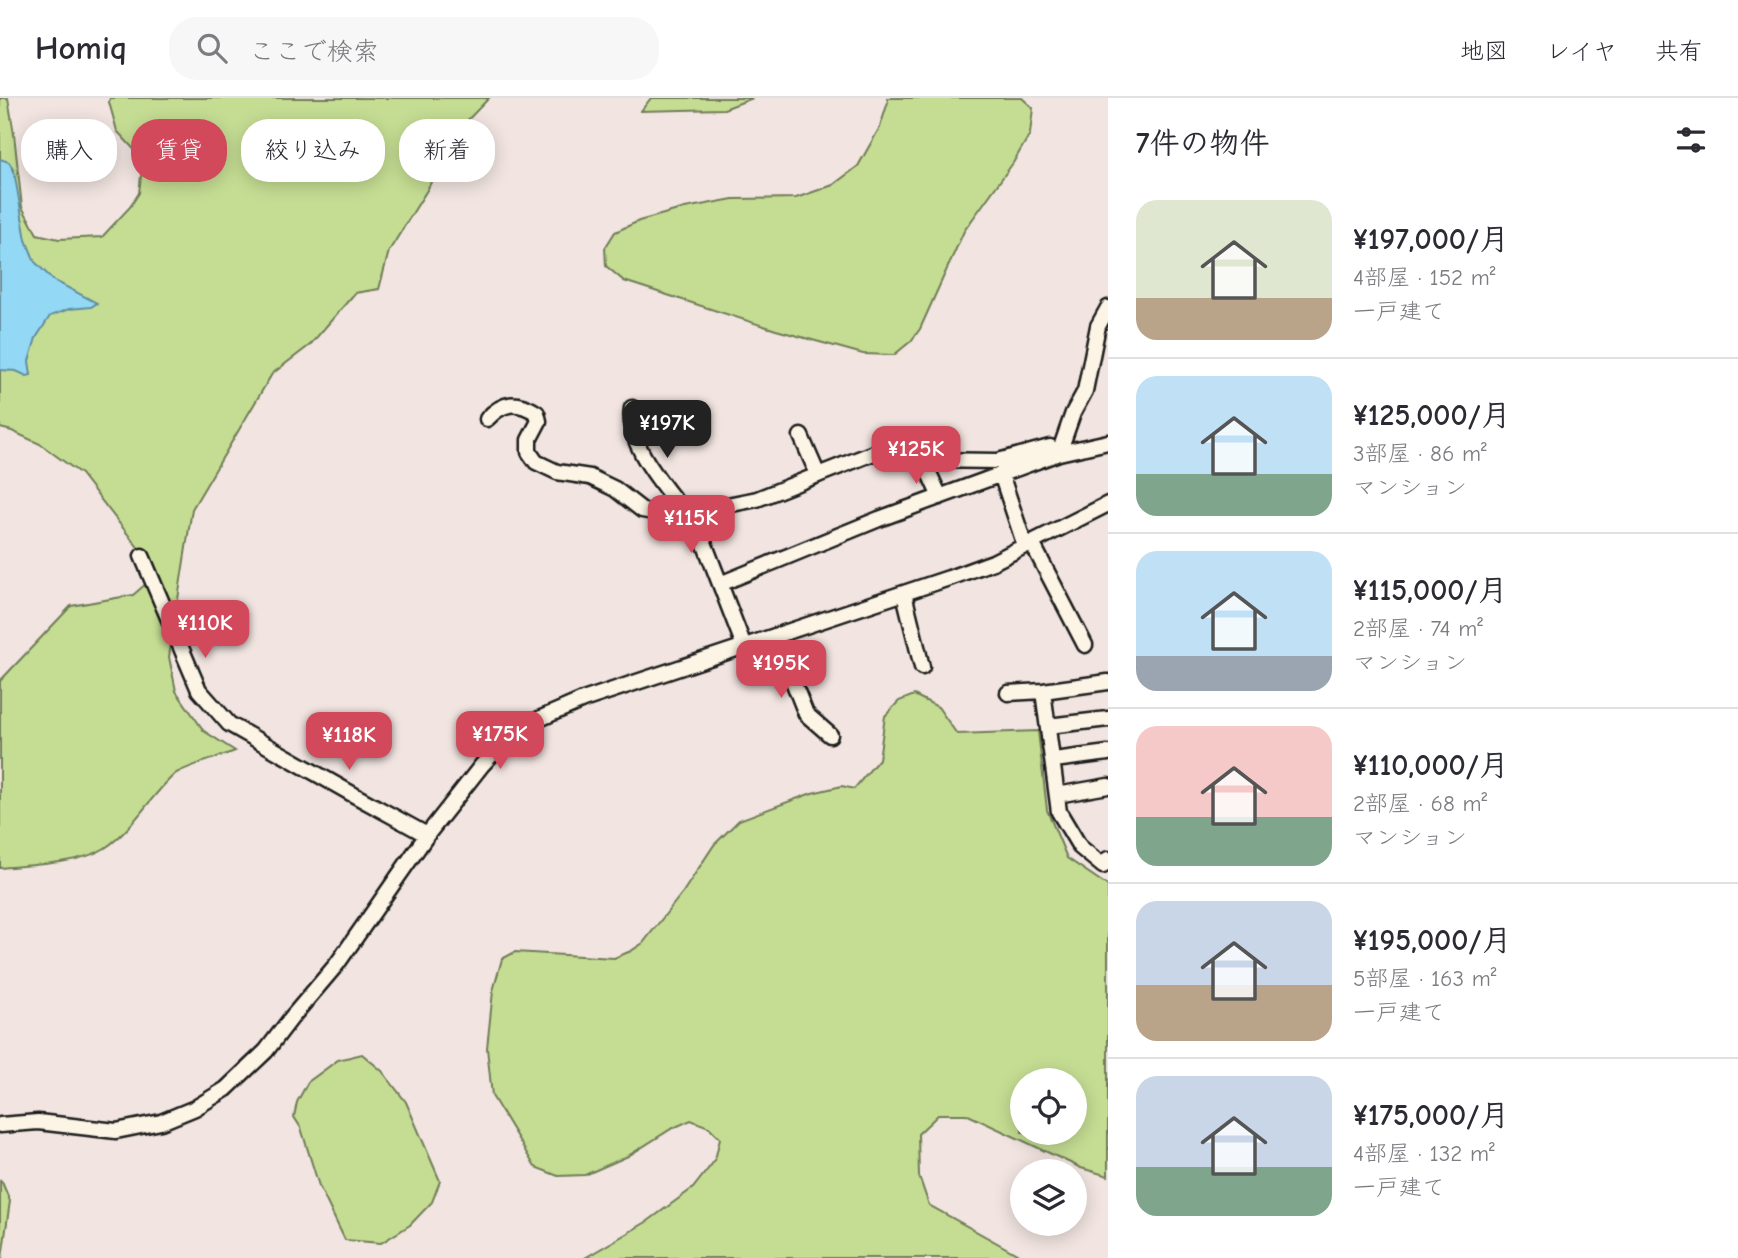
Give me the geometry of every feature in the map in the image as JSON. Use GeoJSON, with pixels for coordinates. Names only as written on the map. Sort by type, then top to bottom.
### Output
{"type":"FeatureCollection","features":[{"type":"Feature","properties":{"kind":"street"},"geometry":{"type":"LineString","coordinates":[[1059,453],[1073,413],[1086,391],[1098,326],[1108,308]]}},
{"type":"Feature","properties":{"kind":"street"},"geometry":{"type":"LineString","coordinates":[[487,419],[498,407],[513,404],[528,407],[537,413],[539,421],[529,440],[529,452],[536,463],[556,472],[590,477],[615,489],[642,510],[666,514],[689,514],[757,499],[876,452],[902,452],[923,460],[998,461],[1050,447],[1059,453]]}},
{"type":"Feature","properties":{"kind":"street"},"geometry":{"type":"LineString","coordinates":[[632,408],[632,432],[643,456],[689,514],[744,646]]}},
{"type":"Feature","properties":{"kind":"street"},"geometry":{"type":"LineString","coordinates":[[801,436],[818,475]]}},
{"type":"Feature","properties":{"kind":"street"},"geometry":{"type":"LineString","coordinates":[[720,584],[940,496],[1059,453],[1108,442]]}},
{"type":"Feature","properties":{"kind":"street"},"geometry":{"type":"LineString","coordinates":[[923,460],[940,496]]}},
{"type":"Feature","properties":{"kind":"street"},"geometry":{"type":"LineString","coordinates":[[1001,474],[1028,544],[1085,645]]}},
{"type":"Feature","properties":{"kind":"street"},"geometry":{"type":"LineString","coordinates":[[0,1125],[38,1122],[116,1131],[161,1122],[195,1108],[226,1089],[266,1051],[337,964],[427,835],[482,765],[510,735],[583,700],[993,562],[1108,504]]}},
{"type":"Feature","properties":{"kind":"street"},"geometry":{"type":"LineString","coordinates":[[142,556],[199,690],[229,724],[427,835]]}},
{"type":"Feature","properties":{"kind":"street"},"geometry":{"type":"LineString","coordinates":[[904,594],[922,667]]}},
{"type":"Feature","properties":{"kind":"street"},"geometry":{"type":"LineString","coordinates":[[775,636],[806,714],[830,735]]}},
{"type":"Feature","properties":{"kind":"street"},"geometry":{"type":"LineString","coordinates":[[1008,694],[1108,681]]}},
{"type":"Feature","properties":{"kind":"street"},"geometry":{"type":"LineString","coordinates":[[1043,691],[1059,811],[1080,847],[1103,866],[1108,859]]}},
{"type":"Feature","properties":{"kind":"street"},"geometry":{"type":"LineString","coordinates":[[1048,726],[1108,719]]}},
{"type":"Feature","properties":{"kind":"street"},"geometry":{"type":"LineString","coordinates":[[1054,760],[1108,753]]}},
{"type":"Feature","properties":{"kind":"street"},"geometry":{"type":"LineString","coordinates":[[1057,794],[1108,786]]}},
{"type":"Feature","properties":{"kind":"green space"},"geometry":{"type":"Polygon","coordinates":[[[0,98],[8,98],[22,207],[37,234],[59,239],[102,237],[130,207],[139,193],[140,182],[227,182],[227,119],[131,119],[131,146],[117,131],[117,119],[114,119],[110,98],[489,98],[469,119],[399,119],[399,182],[431,182],[389,251],[379,289],[355,293],[310,345],[272,374],[192,509],[169,657],[176,691],[204,731],[235,751],[175,774],[125,832],[95,853],[54,863],[0,868],[0,681],[71,606],[133,595],[147,583],[140,550],[81,474],[40,444],[0,428],[0,98]]]}},
{"type":"Feature","properties":{"kind":"green space"},"geometry":{"type":"Polygon","coordinates":[[[651,98],[753,98],[724,109],[641,111],[651,98]]]}},
{"type":"Feature","properties":{"kind":"green space"},"geometry":{"type":"Polygon","coordinates":[[[887,98],[1022,98],[1033,108],[1030,134],[1013,163],[964,231],[920,329],[911,341],[894,355],[863,354],[776,330],[624,281],[606,266],[605,248],[615,232],[639,221],[685,208],[733,199],[796,198],[833,185],[858,166],[880,127],[887,98]]]}},
{"type":"Feature","properties":{"kind":"green space"},"geometry":{"type":"Polygon","coordinates":[[[914,695],[938,707],[957,734],[1038,731],[1047,810],[1067,858],[1108,886],[1108,1176],[1087,1170],[1087,1159],[1062,1159],[1032,1145],[1087,1145],[1087,1068],[1010,1068],[1010,1135],[966,1114],[939,1114],[918,1134],[919,1176],[929,1205],[1024,1258],[585,1258],[648,1221],[693,1188],[715,1160],[720,1138],[709,1127],[691,1120],[671,1129],[628,1156],[585,1175],[558,1176],[535,1167],[492,1096],[487,1048],[493,991],[502,959],[515,952],[614,958],[631,951],[643,943],[683,892],[714,845],[739,820],[812,793],[842,786],[854,789],[879,759],[885,716],[899,701],[914,695]]]}},
{"type":"Feature","properties":{"kind":"green space"},"geometry":{"type":"Polygon","coordinates":[[[362,1054],[382,1071],[406,1102],[440,1181],[432,1202],[410,1225],[381,1243],[345,1240],[319,1186],[301,1128],[294,1117],[297,1102],[308,1082],[338,1060],[362,1054]]]}},
{"type":"Feature","properties":{"kind":"green space"},"geometry":{"type":"Polygon","coordinates":[[[0,1181],[10,1201],[2,1258],[0,1258],[0,1181]]]}},
{"type":"Feature","properties":{"kind":"water"},"geometry":{"type":"Polygon","coordinates":[[[0,159],[9,162],[14,171],[26,240],[35,262],[53,280],[97,303],[91,307],[69,309],[50,316],[36,338],[29,361],[31,375],[27,376],[16,371],[0,370],[0,159]]]}}]}
